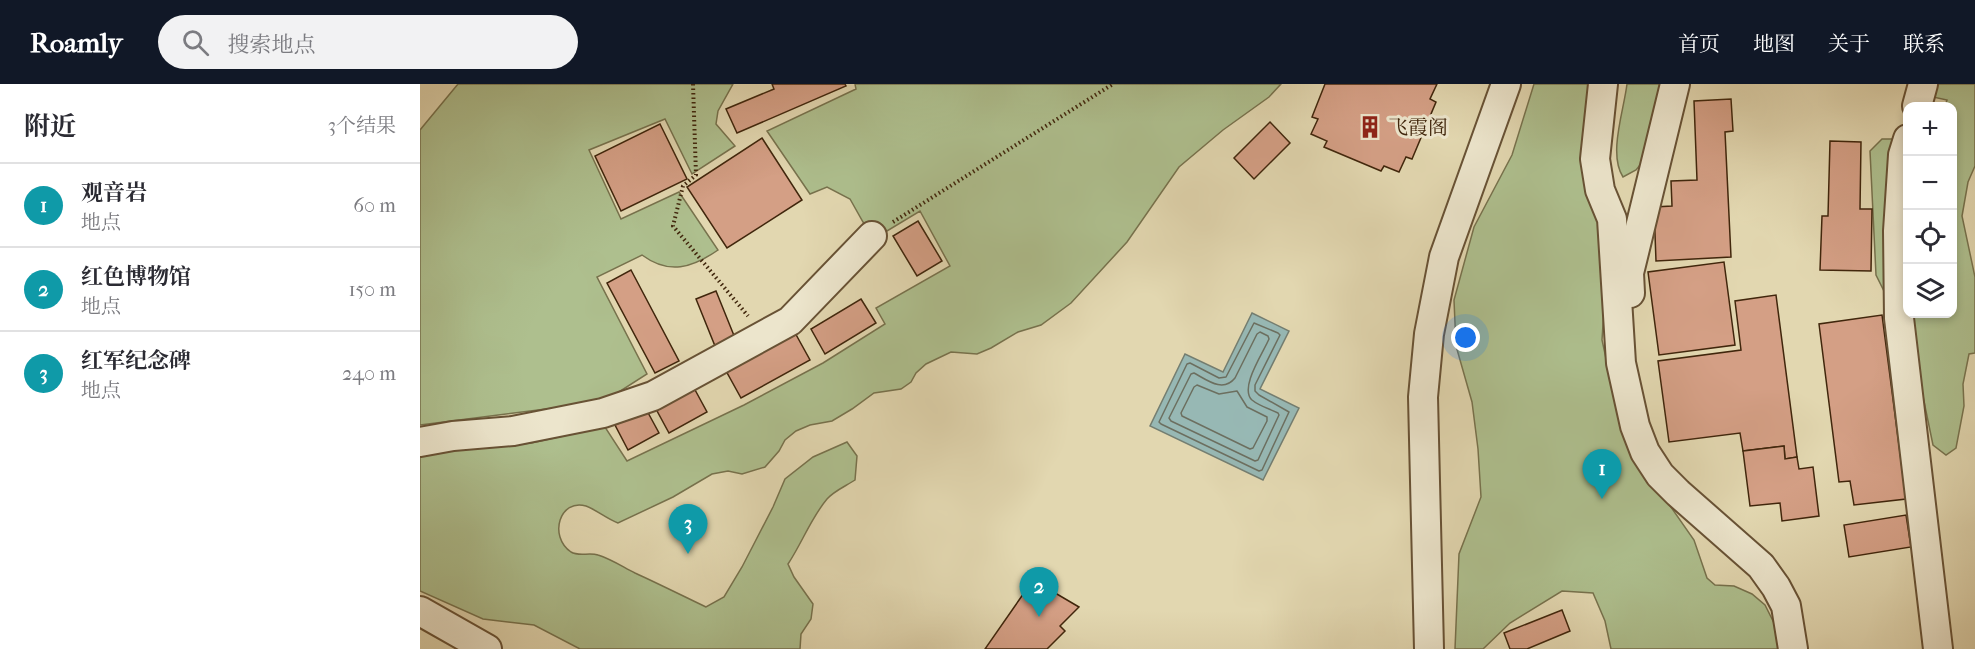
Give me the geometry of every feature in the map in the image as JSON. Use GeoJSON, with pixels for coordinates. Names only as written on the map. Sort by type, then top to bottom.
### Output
{"type":"FeatureCollection","features":[{"type":"Feature","properties":{"kind":"street"},"geometry":{"type":"LineString","coordinates":[[1429,649],[1423,397],[1430,334],[1444,256],[1506,84]]}},
{"type":"Feature","properties":{"kind":"street"},"geometry":{"type":"LineString","coordinates":[[1603,84],[1595,159],[1600,190],[1612,219],[1621,363],[1635,426],[1645,452],[1660,475],[1761,566],[1776,587],[1786,606],[1793,649]]}},
{"type":"Feature","properties":{"kind":"street"},"geometry":{"type":"LineString","coordinates":[[1660,475],[1641,393],[1630,314],[1629,273],[1675,84]]}},
{"type":"Feature","properties":{"kind":"street"},"geometry":{"type":"LineString","coordinates":[[1918,102],[1923,84]]}},
{"type":"Feature","properties":{"kind":"street"},"geometry":{"type":"LineString","coordinates":[[1903,155],[1898,231],[1899,318],[1938,649]]}},
{"type":"Feature","properties":{"kind":"street"},"geometry":{"type":"LineString","coordinates":[[420,442],[453,436],[513,431],[603,413],[653,396],[790,321],[872,236]]}},
{"type":"Feature","properties":{"kind":"street"},"geometry":{"type":"LineString","coordinates":[[420,611],[487,649]]}},
{"type":"Feature","properties":{"kind":"path"},"geometry":{"type":"LineString","coordinates":[[693,84],[696,175],[683,186],[673,226],[764,335]]}},
{"type":"Feature","properties":{"kind":"path"},"geometry":{"type":"LineString","coordinates":[[872,236],[1113,84]]}},
{"type":"Feature","properties":{"kind":"green space"},"geometry":{"type":"Polygon","coordinates":[[[458,84],[733,84],[718,111],[716,124],[735,146],[692,174],[665,119],[589,150],[621,219],[679,192],[718,250],[699,261],[680,267],[662,265],[642,255],[597,277],[647,374],[611,397],[578,405],[420,425],[420,130],[458,84]]]}},
{"type":"Feature","properties":{"kind":"green space"},"geometry":{"type":"Polygon","coordinates":[[[855,84],[1281,84],[1269,97],[1223,130],[1179,167],[1127,242],[1071,303],[1041,325],[1018,332],[977,354],[951,352],[926,364],[916,373],[911,382],[901,389],[874,393],[832,421],[810,425],[796,431],[785,440],[765,467],[742,474],[728,471],[712,474],[673,497],[618,523],[593,509],[577,505],[569,508],[560,520],[560,537],[571,552],[603,557],[706,607],[724,597],[742,567],[785,479],[813,457],[847,442],[857,456],[855,480],[827,499],[788,564],[794,577],[813,604],[811,619],[801,634],[800,649],[580,649],[534,625],[483,619],[420,591],[420,454],[531,443],[605,427],[627,461],[744,405],[823,363],[885,324],[876,308],[950,266],[920,211],[887,231],[874,233],[863,222],[850,199],[827,187],[810,194],[767,131],[856,89],[855,84]]]}},
{"type":"Feature","properties":{"kind":"green space"},"geometry":{"type":"Polygon","coordinates":[[[1534,84],[1592,84],[1606,279],[1602,340],[1620,423],[1666,500],[1694,540],[1707,578],[1715,585],[1734,586],[1752,594],[1765,605],[1776,627],[1779,649],[1611,649],[1605,621],[1593,593],[1562,591],[1510,623],[1483,649],[1455,649],[1459,554],[1481,497],[1472,402],[1456,346],[1454,300],[1474,227],[1512,155],[1534,84]]]}},
{"type":"Feature","properties":{"kind":"green space"},"geometry":{"type":"Polygon","coordinates":[[[1627,84],[1665,84],[1649,154],[1636,170],[1623,177],[1617,156],[1617,144],[1627,84]]]}},
{"type":"Feature","properties":{"kind":"green space"},"geometry":{"type":"Polygon","coordinates":[[[1936,84],[1975,84],[1975,166],[1968,182],[1962,216],[1975,277],[1975,353],[1969,354],[1963,384],[1964,406],[1956,448],[1946,455],[1933,445],[1906,318],[1957,318],[1957,102],[1946,102],[1947,100],[1933,97],[1936,84]]]}},
{"type":"Feature","properties":{"kind":"green space"},"geometry":{"type":"Polygon","coordinates":[[[1882,139],[1903,139],[1903,314],[1886,295],[1876,275],[1870,151],[1882,139]]]}},
{"type":"Feature","properties":{"kind":"water"},"geometry":{"type":"Polygon","coordinates":[[[1252,313],[1289,331],[1260,389],[1299,408],[1263,480],[1150,426],[1185,354],[1223,372],[1252,313]]]}},
{"type":"Feature","properties":{"kind":"building"},"geometry":{"type":"Polygon","coordinates":[[[772,84],[845,84],[846,86],[737,133],[726,109],[774,89],[772,84]]]}},
{"type":"Feature","properties":{"kind":"building","name":"飞霞阁"},"geometry":{"type":"Polygon","coordinates":[[[1325,84],[1437,84],[1430,99],[1436,102],[1412,159],[1406,157],[1399,172],[1384,166],[1381,171],[1324,147],[1327,141],[1311,134],[1318,119],[1312,117],[1325,84]]]}},
{"type":"Feature","properties":{"kind":"building"},"geometry":{"type":"Polygon","coordinates":[[[1731,99],[1733,131],[1725,132],[1731,257],[1656,261],[1654,207],[1672,206],[1671,181],[1697,180],[1694,101],[1731,99]]]}},
{"type":"Feature","properties":{"kind":"building"},"geometry":{"type":"Polygon","coordinates":[[[1270,122],[1290,143],[1254,179],[1234,158],[1270,122]]]}},
{"type":"Feature","properties":{"kind":"building"},"geometry":{"type":"Polygon","coordinates":[[[660,124],[687,179],[621,211],[595,156],[660,124]]]}},
{"type":"Feature","properties":{"kind":"building"},"geometry":{"type":"Polygon","coordinates":[[[762,138],[802,200],[727,248],[687,187],[762,138]]]}},
{"type":"Feature","properties":{"kind":"building"},"geometry":{"type":"Polygon","coordinates":[[[1830,141],[1861,142],[1860,209],[1872,209],[1871,271],[1820,270],[1822,216],[1828,216],[1830,141]]]}},
{"type":"Feature","properties":{"kind":"building"},"geometry":{"type":"Polygon","coordinates":[[[918,221],[942,261],[917,276],[893,236],[918,221]]]}},
{"type":"Feature","properties":{"kind":"building"},"geometry":{"type":"Polygon","coordinates":[[[1724,262],[1735,345],[1659,355],[1648,272],[1724,262]]]}},
{"type":"Feature","properties":{"kind":"building"},"geometry":{"type":"Polygon","coordinates":[[[631,270],[679,361],[655,373],[607,283],[631,270]]]}},
{"type":"Feature","properties":{"kind":"building"},"geometry":{"type":"Polygon","coordinates":[[[716,291],[735,338],[715,346],[696,299],[716,291]]]}},
{"type":"Feature","properties":{"kind":"building"},"geometry":{"type":"Polygon","coordinates":[[[1776,295],[1797,457],[1785,459],[1784,446],[1743,451],[1740,433],[1669,442],[1658,361],[1741,350],[1735,301],[1776,295]]]}},
{"type":"Feature","properties":{"kind":"building"},"geometry":{"type":"Polygon","coordinates":[[[861,299],[876,323],[825,354],[811,329],[861,299]]]}},
{"type":"Feature","properties":{"kind":"building"},"geometry":{"type":"Polygon","coordinates":[[[1882,315],[1906,499],[1854,505],[1850,481],[1839,482],[1819,324],[1882,315]]]}},
{"type":"Feature","properties":{"kind":"building"},"geometry":{"type":"Polygon","coordinates":[[[794,331],[810,360],[741,398],[725,369],[794,331]]]}},
{"type":"Feature","properties":{"kind":"building"},"geometry":{"type":"Polygon","coordinates":[[[694,388],[707,412],[669,433],[656,409],[694,388]]]}},
{"type":"Feature","properties":{"kind":"building"},"geometry":{"type":"Polygon","coordinates":[[[646,409],[659,433],[628,450],[615,425],[646,409]]]}},
{"type":"Feature","properties":{"kind":"building"},"geometry":{"type":"Polygon","coordinates":[[[1784,446],[1785,459],[1797,457],[1799,469],[1813,467],[1819,516],[1782,521],[1780,503],[1750,506],[1743,451],[1784,446]]]}},
{"type":"Feature","properties":{"kind":"building"},"geometry":{"type":"Polygon","coordinates":[[[1906,515],[1911,547],[1849,557],[1844,525],[1906,515]]]}},
{"type":"Feature","properties":{"kind":"building"},"geometry":{"type":"Polygon","coordinates":[[[1033,580],[1079,607],[1060,626],[1065,631],[1047,649],[985,649],[1033,580]]]}},
{"type":"Feature","properties":{"kind":"building"},"geometry":{"type":"Polygon","coordinates":[[[1562,610],[1570,631],[1527,649],[1510,649],[1504,633],[1562,610]]]}},
{"type":"Feature","properties":{"kind":"place","name":"飞霞阁"},"geometry":{"type":"Point","coordinates":[1370,127]}},
{"type":"Feature","properties":{"kind":"place","name":"观音岩"},"geometry":{"type":"Point","coordinates":[1602,499]}},
{"type":"Feature","properties":{"kind":"place","name":"红军纪念碑"},"geometry":{"type":"Point","coordinates":[688,554]}},
{"type":"Feature","properties":{"kind":"place","name":"红色博物馆"},"geometry":{"type":"Point","coordinates":[1039,617]}}]}
